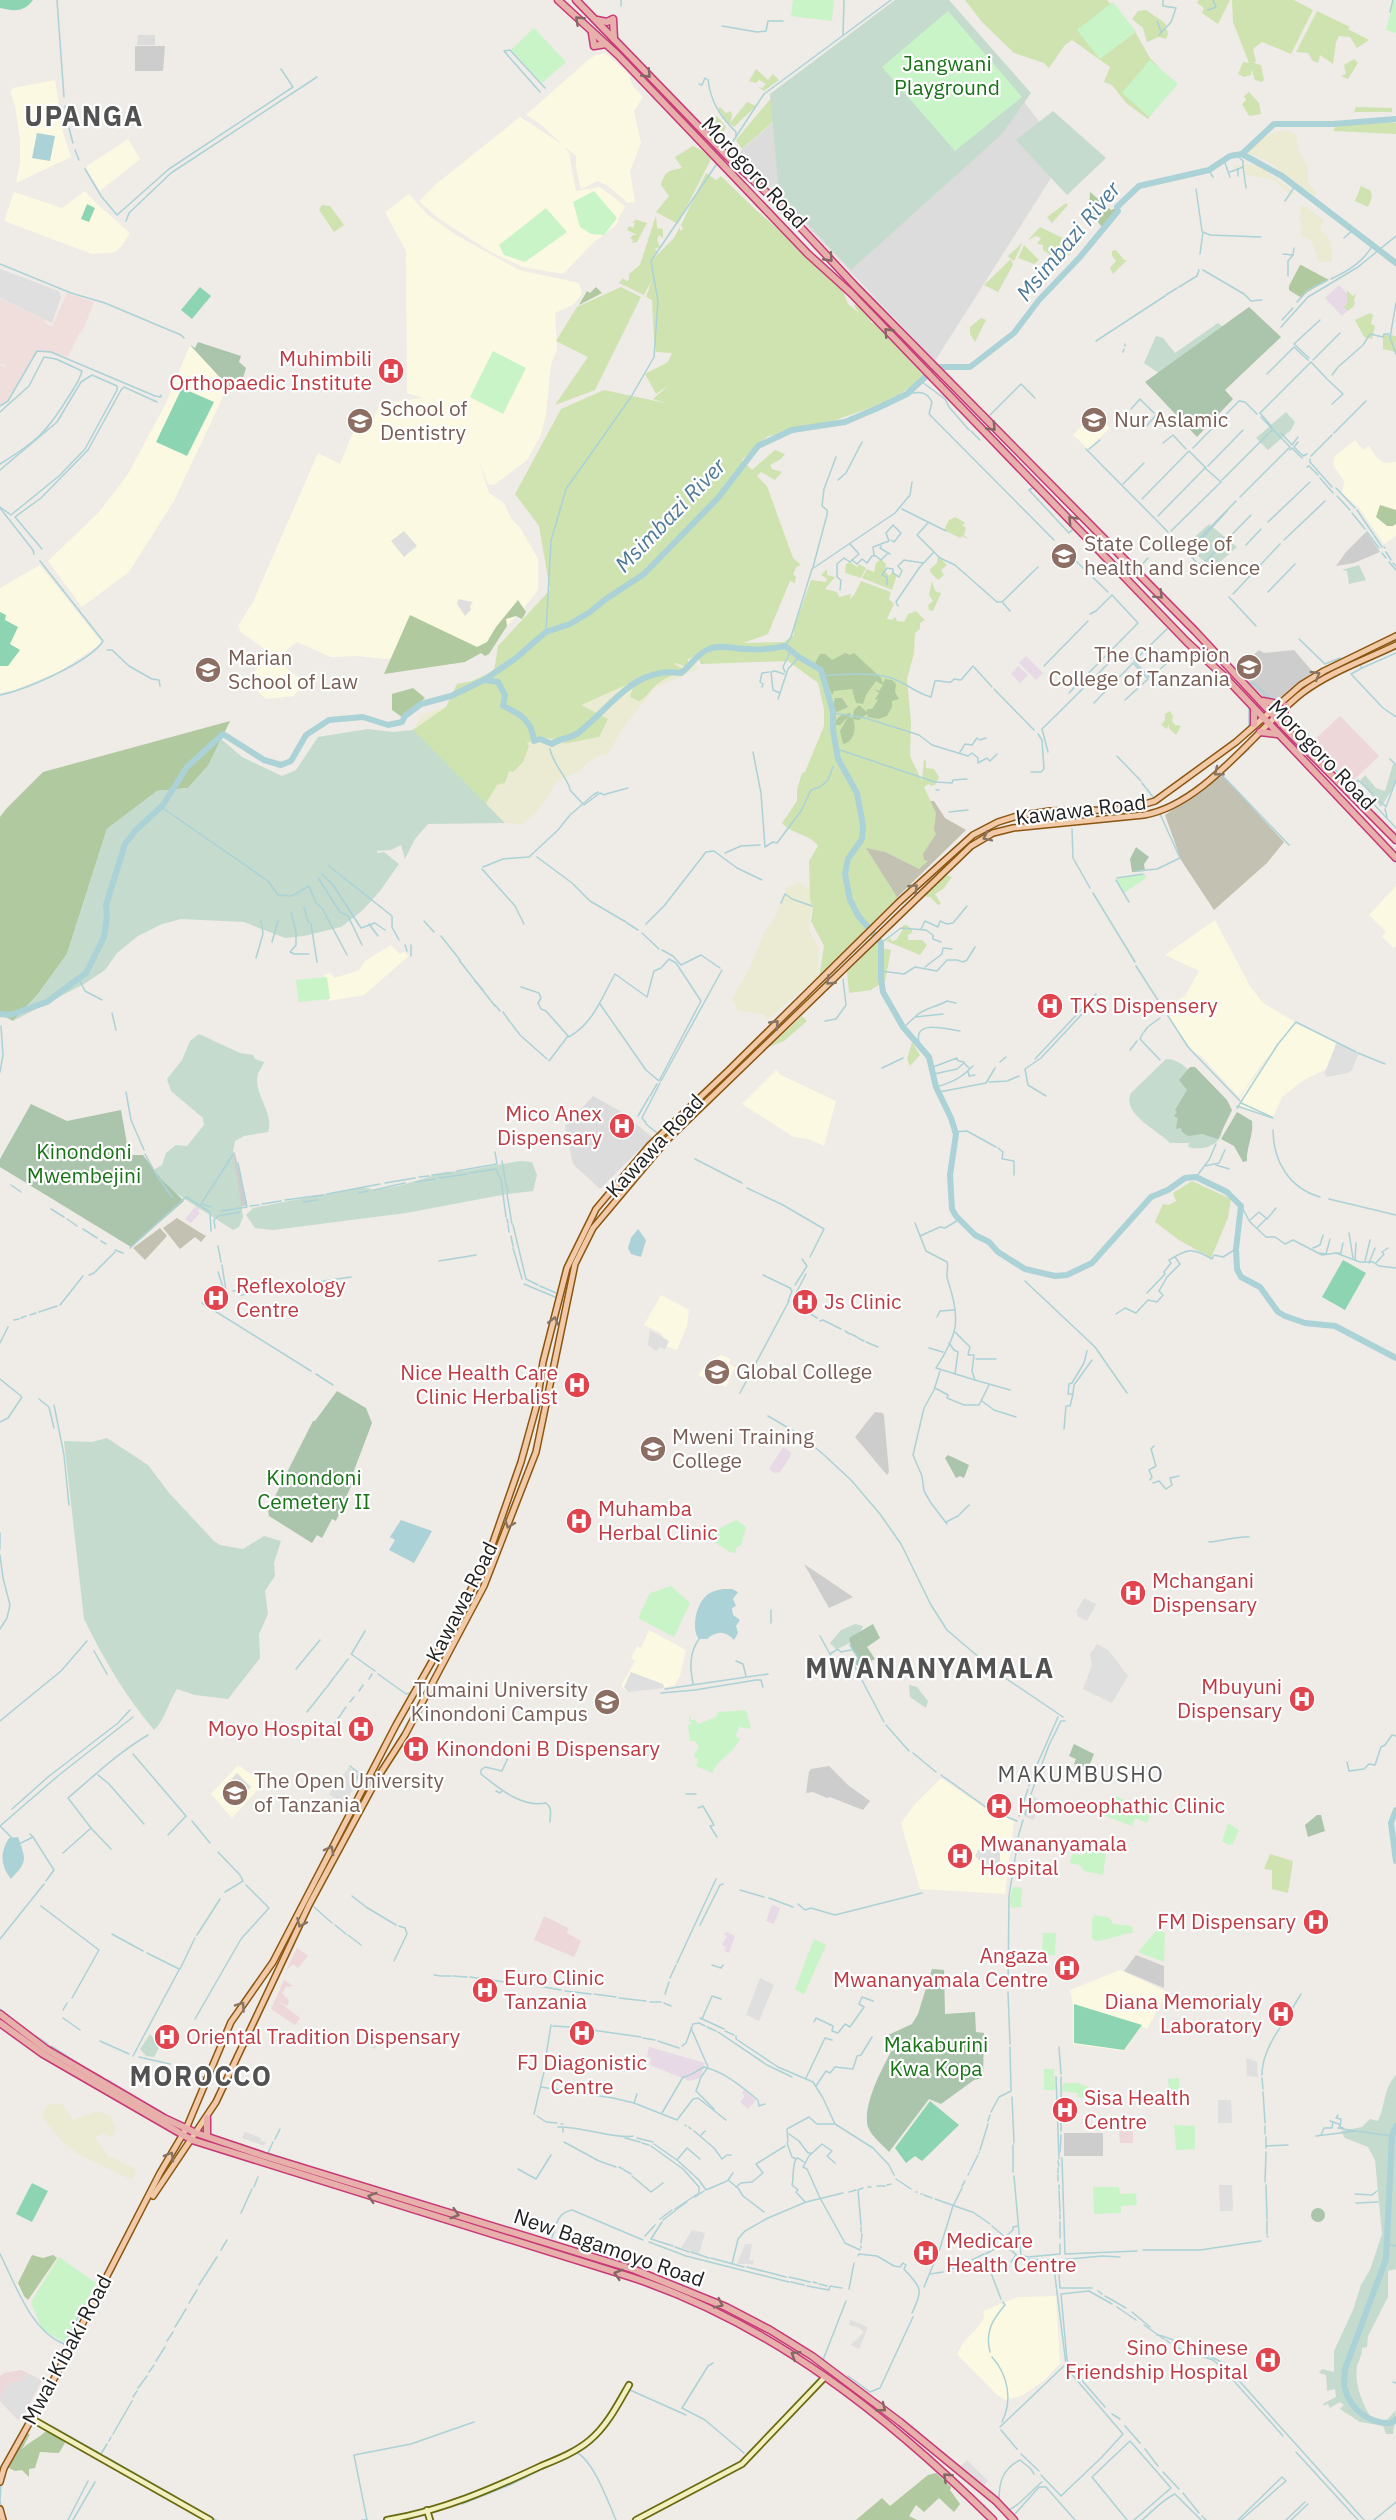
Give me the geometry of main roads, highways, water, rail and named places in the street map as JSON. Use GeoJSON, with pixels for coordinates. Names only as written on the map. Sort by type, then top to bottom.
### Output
{"type":"FeatureCollection","features":[{"type":"Feature","properties":{"kind":"highway","name":"Morogoro Road"},"geometry":{"type":"LineString","coordinates":[[558,0],[606,44],[714,154],[726,160],[778,203],[951,385],[1396,840]]}},
{"type":"Feature","properties":{"kind":"highway","name":"Morogoro Road"},"geometry":{"type":"LineString","coordinates":[[576,0],[720,147],[726,160],[808,254],[835,277],[1349,806],[1396,858]]}},
{"type":"Feature","properties":{"kind":"highway"},"geometry":{"type":"LineString","coordinates":[[594,18],[607,22],[613,19],[615,39]]}},
{"type":"Feature","properties":{"kind":"highway"},"geometry":{"type":"LineString","coordinates":[[1095,531],[1087,536],[1089,543],[1124,581]]}},
{"type":"Feature","properties":{"kind":"highway"},"geometry":{"type":"LineString","coordinates":[[1117,567],[1125,561]]}},
{"type":"Feature","properties":{"kind":"highway"},"geometry":{"type":"LineString","coordinates":[[1260,700],[1278,704]]}},
{"type":"Feature","properties":{"kind":"highway"},"geometry":{"type":"LineString","coordinates":[[1281,724],[1286,706]]}},
{"type":"Feature","properties":{"kind":"highway"},"geometry":{"type":"LineString","coordinates":[[1254,709],[1256,718],[1254,724]]}},
{"type":"Feature","properties":{"kind":"highway"},"geometry":{"type":"LineString","coordinates":[[1260,732],[1277,734]]}},
{"type":"Feature","properties":{"kind":"highway"},"geometry":{"type":"LineString","coordinates":[[0,2014],[46,2049],[184,2132]]}},
{"type":"Feature","properties":{"kind":"highway"},"geometry":{"type":"LineString","coordinates":[[0,2023],[43,2054],[184,2132]]}},
{"type":"Feature","properties":{"kind":"highway"},"geometry":{"type":"LineString","coordinates":[[207,2118],[207,2136]]}},
{"type":"Feature","properties":{"kind":"highway","name":"New Bagamoyo Road"},"geometry":{"type":"LineString","coordinates":[[184,2132],[207,2136],[264,2156],[643,2272],[704,2296],[770,2330],[812,2356],[900,2422],[989,2496],[1014,2520]]}},
{"type":"Feature","properties":{"kind":"highway","name":"New Bagamoyo Road"},"geometry":{"type":"LineString","coordinates":[[184,2132],[192,2140],[634,2278],[693,2300],[767,2337],[825,2377],[897,2432],[993,2520]]}},
{"type":"Feature","properties":{"kind":"main road","name":"Kawawa Road"},"geometry":{"type":"LineString","coordinates":[[184,2132],[231,2022],[273,1962],[405,1708],[460,1612],[491,1548],[514,1484],[537,1404],[543,1362],[567,1269],[593,1215],[649,1146],[872,928],[973,835],[993,824],[1017,816],[1050,811],[1108,810],[1148,804],[1224,752],[1269,711],[1311,678],[1396,636]]}},
{"type":"Feature","properties":{"kind":"main road","name":"Kawawa Road"},"geometry":{"type":"LineString","coordinates":[[192,2140],[207,2118],[309,1905],[378,1778],[415,1717],[493,1564],[536,1452],[555,1369],[574,1264],[583,1244],[598,1221],[667,1140],[958,856],[983,838],[1013,828],[1158,812],[1183,799],[1214,775],[1286,706],[1323,680],[1396,645]]}},
{"type":"Feature","properties":{"kind":"main road"},"geometry":{"type":"LineString","coordinates":[[253,1990],[262,1987],[267,1991],[266,1995]]}},
{"type":"Feature","properties":{"kind":"main road","name":"Mwai Kibaki Road"},"geometry":{"type":"LineString","coordinates":[[0,2482],[4,2468],[184,2132]]}},
{"type":"Feature","properties":{"kind":"main road","name":"Mwai Kibaki Road"},"geometry":{"type":"LineString","coordinates":[[138,2218],[192,2140]]}},
{"type":"Feature","properties":{"kind":"main road"},"geometry":{"type":"LineString","coordinates":[[636,2520],[742,2463],[825,2377]]}},
{"type":"Feature","properties":{"kind":"main road"},"geometry":{"type":"LineString","coordinates":[[387,2520],[427,2510],[501,2485],[581,2447],[603,2427],[629,2385]]}},
{"type":"Feature","properties":{"kind":"main road"},"geometry":{"type":"LineString","coordinates":[[32,2419],[210,2520]]}},
{"type":"Feature","properties":{"kind":"main road"},"geometry":{"type":"LineString","coordinates":[[0,2509],[3,2520]]}},
{"type":"Feature","properties":{"kind":"main road"},"geometry":{"type":"LineString","coordinates":[[427,2510],[430,2520]]}},
{"type":"Feature","properties":{"kind":"water"},"geometry":{"type":"Polygon","coordinates":[[[37,133],[55,136],[50,161],[32,158],[37,133]]]}},
{"type":"Feature","properties":{"kind":"water"},"geometry":{"type":"Polygon","coordinates":[[[638,1229],[646,1240],[641,1257],[631,1254],[628,1248],[631,1238],[638,1229]]]}},
{"type":"Feature","properties":{"kind":"water"},"geometry":{"type":"Polygon","coordinates":[[[401,1520],[432,1531],[414,1563],[389,1550],[395,1540],[390,1537],[401,1520]]]}},
{"type":"Feature","properties":{"kind":"water"},"geometry":{"type":"Polygon","coordinates":[[[723,1589],[738,1592],[733,1599],[736,1606],[732,1608],[733,1615],[740,1620],[736,1626],[738,1633],[734,1640],[727,1634],[720,1633],[707,1639],[699,1639],[695,1624],[699,1606],[709,1594],[723,1589]]]}},
{"type":"Feature","properties":{"kind":"water"},"geometry":{"type":"Polygon","coordinates":[[[18,1837],[24,1860],[11,1879],[3,1864],[3,1853],[9,1838],[18,1837]]]}},
{"type":"Feature","properties":{"kind":"waterway"},"geometry":{"type":"LineString","coordinates":[[57,0],[64,97]]}},
{"type":"Feature","properties":{"kind":"waterway"},"geometry":{"type":"LineString","coordinates":[[621,0],[621,6]]}},
{"type":"Feature","properties":{"kind":"waterway"},"geometry":{"type":"LineString","coordinates":[[843,35],[844,0]]}},
{"type":"Feature","properties":{"kind":"waterway"},"geometry":{"type":"LineString","coordinates":[[728,149],[764,94],[891,0]]}},
{"type":"Feature","properties":{"kind":"waterway"},"geometry":{"type":"LineString","coordinates":[[1159,35],[1171,22],[1176,8],[1163,6],[1163,0]]}},
{"type":"Feature","properties":{"kind":"waterway"},"geometry":{"type":"LineString","coordinates":[[1208,10],[1216,7],[1213,0]]}},
{"type":"Feature","properties":{"kind":"waterway"},"geometry":{"type":"LineString","coordinates":[[1390,12],[1393,0]]}},
{"type":"Feature","properties":{"kind":"waterway"},"geometry":{"type":"LineString","coordinates":[[722,26],[757,32],[766,31],[768,21],[783,21]]}},
{"type":"Feature","properties":{"kind":"waterway"},"geometry":{"type":"LineString","coordinates":[[1157,21],[1161,31]]}},
{"type":"Feature","properties":{"kind":"waterway"},"geometry":{"type":"LineString","coordinates":[[540,92],[504,51],[510,50],[545,88]]}},
{"type":"Feature","properties":{"kind":"waterway"},"geometry":{"type":"LineString","coordinates":[[85,169],[101,196],[117,215],[169,169],[293,87],[281,69]]}},
{"type":"Feature","properties":{"kind":"waterway"},"geometry":{"type":"LineString","coordinates":[[126,221],[129,213],[171,173],[317,77]]}},
{"type":"Feature","properties":{"kind":"waterway"},"geometry":{"type":"LineString","coordinates":[[699,84],[702,85],[705,78],[708,80],[714,102],[721,115],[736,132],[736,137]]}},
{"type":"Feature","properties":{"kind":"waterway"},"geometry":{"type":"LineString","coordinates":[[65,106],[68,124]]}},
{"type":"Feature","properties":{"kind":"waterway","name":"Msimbazi River"},"geometry":{"type":"LineString","coordinates":[[0,1014],[10,1015],[47,1002],[86,973],[104,937],[106,905],[125,844],[136,830],[163,805],[187,767],[223,734],[264,760],[281,765],[291,761],[306,735],[329,720],[363,717],[388,725],[402,722],[405,716],[421,704],[451,696],[484,680],[516,658],[546,632],[570,624],[644,574],[718,498],[758,446],[792,430],[845,422],[880,407],[907,394],[936,367],[970,367],[1014,333],[1039,300],[1080,257],[1118,211],[1117,207],[1139,186],[1209,170],[1230,156],[1242,154],[1274,124],[1333,124],[1396,119]]}},
{"type":"Feature","properties":{"kind":"waterway"},"geometry":{"type":"LineString","coordinates":[[69,128],[73,143]]}},
{"type":"Feature","properties":{"kind":"waterway"},"geometry":{"type":"LineString","coordinates":[[75,150],[79,160]]}},
{"type":"Feature","properties":{"kind":"waterway"},"geometry":{"type":"LineString","coordinates":[[1242,154],[1282,176],[1396,263]]}},
{"type":"Feature","properties":{"kind":"waterway"},"geometry":{"type":"LineString","coordinates":[[1237,155],[1243,161],[1243,167]]}},
{"type":"Feature","properties":{"kind":"waterway"},"geometry":{"type":"LineString","coordinates":[[1224,160],[1230,177]]}},
{"type":"Feature","properties":{"kind":"waterway"},"geometry":{"type":"LineString","coordinates":[[546,632],[551,541],[566,489],[631,397],[654,357],[658,301],[651,261],[716,165]]}},
{"type":"Feature","properties":{"kind":"waterway"},"geometry":{"type":"LineString","coordinates":[[1238,176],[1238,169],[1243,167],[1246,188]]}},
{"type":"Feature","properties":{"kind":"waterway"},"geometry":{"type":"LineString","coordinates":[[1230,172],[1238,169]]}},
{"type":"Feature","properties":{"kind":"waterway"},"geometry":{"type":"LineString","coordinates":[[1285,201],[1295,186]]}},
{"type":"Feature","properties":{"kind":"waterway"},"geometry":{"type":"LineString","coordinates":[[1196,189],[1202,231]]}},
{"type":"Feature","properties":{"kind":"waterway"},"geometry":{"type":"LineString","coordinates":[[1344,238],[1353,230]]}},
{"type":"Feature","properties":{"kind":"waterway"},"geometry":{"type":"LineString","coordinates":[[1200,254],[1203,232],[1210,235],[1261,237]]}},
{"type":"Feature","properties":{"kind":"waterway"},"geometry":{"type":"LineString","coordinates":[[1281,327],[1308,297],[1358,267],[1396,236]]}},
{"type":"Feature","properties":{"kind":"waterway"},"geometry":{"type":"LineString","coordinates":[[1331,279],[1355,265],[1373,244]]}},
{"type":"Feature","properties":{"kind":"waterway"},"geometry":{"type":"LineString","coordinates":[[1288,276],[1288,261],[1293,255],[1294,248]]}},
{"type":"Feature","properties":{"kind":"waterway"},"geometry":{"type":"LineString","coordinates":[[1283,254],[1293,255]]}},
{"type":"Feature","properties":{"kind":"waterway"},"geometry":{"type":"LineString","coordinates":[[0,264],[71,293],[105,303],[184,338]]}},
{"type":"Feature","properties":{"kind":"waterway"},"geometry":{"type":"LineString","coordinates":[[1179,287],[1197,276],[1199,270]]}},
{"type":"Feature","properties":{"kind":"waterway"},"geometry":{"type":"LineString","coordinates":[[1203,270],[1244,294],[1251,301],[1262,300]]}},
{"type":"Feature","properties":{"kind":"waterway"},"geometry":{"type":"LineString","coordinates":[[1297,302],[1308,290],[1326,281]]}},
{"type":"Feature","properties":{"kind":"waterway"},"geometry":{"type":"LineString","coordinates":[[1166,295],[1177,288]]}},
{"type":"Feature","properties":{"kind":"waterway"},"geometry":{"type":"LineString","coordinates":[[1096,341],[1165,296]]}},
{"type":"Feature","properties":{"kind":"waterway"},"geometry":{"type":"LineString","coordinates":[[1396,303],[1390,338],[1396,354]]}},
{"type":"Feature","properties":{"kind":"waterway"},"geometry":{"type":"LineString","coordinates":[[1282,320],[1293,308]]}},
{"type":"Feature","properties":{"kind":"waterway"},"geometry":{"type":"LineString","coordinates":[[1309,358],[1294,344],[1320,320]]}},
{"type":"Feature","properties":{"kind":"waterway"},"geometry":{"type":"LineString","coordinates":[[1313,360],[1340,333]]}},
{"type":"Feature","properties":{"kind":"waterway"},"geometry":{"type":"LineString","coordinates":[[1363,345],[1370,334],[1383,337],[1384,334],[1389,334]]}},
{"type":"Feature","properties":{"kind":"waterway"},"geometry":{"type":"LineString","coordinates":[[1332,375],[1362,346]]}},
{"type":"Feature","properties":{"kind":"waterway"},"geometry":{"type":"LineString","coordinates":[[1267,374],[1294,347],[1308,360]]}},
{"type":"Feature","properties":{"kind":"waterway"},"geometry":{"type":"LineString","coordinates":[[0,406],[8,401],[37,351],[51,352],[155,396],[161,397],[161,395]]}},
{"type":"Feature","properties":{"kind":"waterway"},"geometry":{"type":"LineString","coordinates":[[0,412],[29,386],[44,357],[56,359],[82,371],[75,387],[47,428],[23,449],[0,464]]}},
{"type":"Feature","properties":{"kind":"waterway"},"geometry":{"type":"LineString","coordinates":[[1272,427],[1260,413],[1311,362],[1327,379]]}},
{"type":"Feature","properties":{"kind":"waterway"},"geometry":{"type":"LineString","coordinates":[[0,470],[57,422],[81,382],[92,375],[117,386],[117,390],[85,449],[59,476],[11,515],[0,507]]}},
{"type":"Feature","properties":{"kind":"waterway"},"geometry":{"type":"LineString","coordinates":[[1328,380],[1343,394],[1332,404]]}},
{"type":"Feature","properties":{"kind":"waterway"},"geometry":{"type":"LineString","coordinates":[[922,382],[945,399],[969,430]]}},
{"type":"Feature","properties":{"kind":"waterway"},"geometry":{"type":"LineString","coordinates":[[990,415],[1021,384],[1035,398]]}},
{"type":"Feature","properties":{"kind":"waterway"},"geometry":{"type":"LineString","coordinates":[[42,549],[15,517],[41,498],[88,450],[124,387],[157,402]]}},
{"type":"Feature","properties":{"kind":"waterway"},"geometry":{"type":"LineString","coordinates":[[907,394],[919,392],[927,395],[932,402],[929,414],[1054,540]]}},
{"type":"Feature","properties":{"kind":"waterway"},"geometry":{"type":"LineString","coordinates":[[1131,409],[1140,399],[1154,413]]}},
{"type":"Feature","properties":{"kind":"waterway"},"geometry":{"type":"LineString","coordinates":[[1193,448],[1239,401],[1245,402],[1257,414]]}},
{"type":"Feature","properties":{"kind":"waterway"},"geometry":{"type":"LineString","coordinates":[[1334,433],[1366,401]]}},
{"type":"Feature","properties":{"kind":"waterway"},"geometry":{"type":"LineString","coordinates":[[1144,429],[1156,415]]}},
{"type":"Feature","properties":{"kind":"waterway"},"geometry":{"type":"LineString","coordinates":[[1240,497],[1290,447],[1261,417]]}},
{"type":"Feature","properties":{"kind":"waterway"},"geometry":{"type":"LineString","coordinates":[[1208,466],[1243,430]]}},
{"type":"Feature","properties":{"kind":"waterway"},"geometry":{"type":"LineString","coordinates":[[1222,480],[1272,430]]}},
{"type":"Feature","properties":{"kind":"waterway"},"geometry":{"type":"LineString","coordinates":[[971,431],[980,440]]}},
{"type":"Feature","properties":{"kind":"waterway"},"geometry":{"type":"LineString","coordinates":[[1281,433],[1292,445],[1298,437]]}},
{"type":"Feature","properties":{"kind":"waterway"},"geometry":{"type":"LineString","coordinates":[[1163,443],[1173,435],[1186,449]]}},
{"type":"Feature","properties":{"kind":"waterway"},"geometry":{"type":"LineString","coordinates":[[1311,456],[1332,435]]}},
{"type":"Feature","properties":{"kind":"waterway"},"geometry":{"type":"LineString","coordinates":[[1089,449],[1100,440]]}},
{"type":"Feature","properties":{"kind":"waterway"},"geometry":{"type":"LineString","coordinates":[[838,480],[846,473],[862,442]]}},
{"type":"Feature","properties":{"kind":"waterway"},"geometry":{"type":"LineString","coordinates":[[1298,442],[1294,447],[1303,456],[1307,454]]}},
{"type":"Feature","properties":{"kind":"waterway"},"geometry":{"type":"LineString","coordinates":[[1290,450],[1292,448],[1302,458]]}},
{"type":"Feature","properties":{"kind":"waterway"},"geometry":{"type":"LineString","coordinates":[[1086,449],[1168,532]]}},
{"type":"Feature","properties":{"kind":"waterway"},"geometry":{"type":"LineString","coordinates":[[1142,499],[1189,451],[1206,468]]}},
{"type":"Feature","properties":{"kind":"waterway"},"geometry":{"type":"LineString","coordinates":[[813,567],[827,515],[827,510],[822,506],[824,489],[836,457]]}},
{"type":"Feature","properties":{"kind":"waterway"},"geometry":{"type":"LineString","coordinates":[[1310,459],[1310,462],[1332,487]]}},
{"type":"Feature","properties":{"kind":"waterway"},"geometry":{"type":"LineString","coordinates":[[1123,484],[1144,463]]}},
{"type":"Feature","properties":{"kind":"waterway"},"geometry":{"type":"LineString","coordinates":[[1307,467],[1309,466],[1318,475]]}},
{"type":"Feature","properties":{"kind":"waterway"},"geometry":{"type":"LineString","coordinates":[[1158,516],[1205,468],[1221,482]]}},
{"type":"Feature","properties":{"kind":"waterway"},"geometry":{"type":"LineString","coordinates":[[1320,478],[1333,493]]}},
{"type":"Feature","properties":{"kind":"waterway"},"geometry":{"type":"LineString","coordinates":[[785,646],[791,637],[812,569],[895,513],[910,495],[912,482]]}},
{"type":"Feature","properties":{"kind":"waterway"},"geometry":{"type":"LineString","coordinates":[[1171,531],[1221,482]]}},
{"type":"Feature","properties":{"kind":"waterway"},"geometry":{"type":"LineString","coordinates":[[1268,522],[1310,482]]}},
{"type":"Feature","properties":{"kind":"waterway"},"geometry":{"type":"LineString","coordinates":[[1034,487],[1029,490],[1069,533],[1073,529]]}},
{"type":"Feature","properties":{"kind":"waterway"},"geometry":{"type":"LineString","coordinates":[[1336,488],[1355,508]]}},
{"type":"Feature","properties":{"kind":"waterway"},"geometry":{"type":"LineString","coordinates":[[1337,496],[1350,510]]}},
{"type":"Feature","properties":{"kind":"waterway"},"geometry":{"type":"LineString","coordinates":[[1191,547],[1236,501]]}},
{"type":"Feature","properties":{"kind":"waterway"},"geometry":{"type":"LineString","coordinates":[[1284,540],[1325,501]]}},
{"type":"Feature","properties":{"kind":"waterway"},"geometry":{"type":"LineString","coordinates":[[0,508],[34,554]]}},
{"type":"Feature","properties":{"kind":"waterway"},"geometry":{"type":"LineString","coordinates":[[902,509],[946,531]]}},
{"type":"Feature","properties":{"kind":"waterway"},"geometry":{"type":"LineString","coordinates":[[1357,510],[1382,547]]}},
{"type":"Feature","properties":{"kind":"waterway"},"geometry":{"type":"LineString","coordinates":[[1195,546],[1227,511]]}},
{"type":"Feature","properties":{"kind":"waterway"},"geometry":{"type":"LineString","coordinates":[[1352,513],[1365,529]]}},
{"type":"Feature","properties":{"kind":"waterway"},"geometry":{"type":"LineString","coordinates":[[1159,547],[1171,535],[1198,564],[1204,563],[1251,515]]}},
{"type":"Feature","properties":{"kind":"waterway"},"geometry":{"type":"LineString","coordinates":[[928,523],[917,535],[940,558],[955,565],[997,602],[1002,602],[1038,567]]}},
{"type":"Feature","properties":{"kind":"waterway"},"geometry":{"type":"LineString","coordinates":[[874,555],[873,547],[889,541],[886,533],[893,525],[901,533],[894,542],[891,540]]}},
{"type":"Feature","properties":{"kind":"waterway"},"geometry":{"type":"LineString","coordinates":[[1246,545],[1261,529]]}},
{"type":"Feature","properties":{"kind":"waterway"},"geometry":{"type":"LineString","coordinates":[[1367,532],[1379,548]]}},
{"type":"Feature","properties":{"kind":"waterway"},"geometry":{"type":"LineString","coordinates":[[840,590],[841,580],[837,577],[837,564],[844,558],[850,562],[859,554],[850,544]]}},
{"type":"Feature","properties":{"kind":"waterway"},"geometry":{"type":"LineString","coordinates":[[1233,594],[1280,544]]}},
{"type":"Feature","properties":{"kind":"waterway"},"geometry":{"type":"LineString","coordinates":[[881,546],[880,548],[890,554]]}},
{"type":"Feature","properties":{"kind":"waterway"},"geometry":{"type":"LineString","coordinates":[[1062,548],[1078,563]]}},
{"type":"Feature","properties":{"kind":"waterway"},"geometry":{"type":"LineString","coordinates":[[1386,552],[1391,560]]}},
{"type":"Feature","properties":{"kind":"waterway"},"geometry":{"type":"LineString","coordinates":[[898,606],[896,602],[919,568],[933,553]]}},
{"type":"Feature","properties":{"kind":"waterway"},"geometry":{"type":"LineString","coordinates":[[1382,553],[1386,558]]}},
{"type":"Feature","properties":{"kind":"waterway"},"geometry":{"type":"LineString","coordinates":[[852,560],[857,564],[862,559],[867,563],[872,556],[881,560],[887,554]]}},
{"type":"Feature","properties":{"kind":"waterway"},"geometry":{"type":"LineString","coordinates":[[1139,568],[1148,558]]}},
{"type":"Feature","properties":{"kind":"waterway"},"geometry":{"type":"LineString","coordinates":[[887,585],[887,577],[882,575],[887,568],[893,569],[893,573],[899,577],[902,571],[898,566],[904,560],[923,563]]}},
{"type":"Feature","properties":{"kind":"waterway"},"geometry":{"type":"LineString","coordinates":[[0,695],[56,674],[85,658],[103,641],[40,561]]}},
{"type":"Feature","properties":{"kind":"waterway"},"geometry":{"type":"LineString","coordinates":[[1389,562],[1396,570]]}},
{"type":"Feature","properties":{"kind":"waterway"},"geometry":{"type":"LineString","coordinates":[[1393,563],[1396,566]]}},
{"type":"Feature","properties":{"kind":"waterway"},"geometry":{"type":"LineString","coordinates":[[1079,564],[1108,592]]}},
{"type":"Feature","properties":{"kind":"waterway"},"geometry":{"type":"LineString","coordinates":[[1268,592],[1295,564]]}},
{"type":"Feature","properties":{"kind":"waterway"},"geometry":{"type":"LineString","coordinates":[[1069,693],[1138,623],[1112,595],[1090,614]]}},
{"type":"Feature","properties":{"kind":"waterway"},"geometry":{"type":"LineString","coordinates":[[1229,597],[1256,626]]}},
{"type":"Feature","properties":{"kind":"waterway"},"geometry":{"type":"LineString","coordinates":[[1003,603],[1010,611]]}},
{"type":"Feature","properties":{"kind":"waterway"},"geometry":{"type":"LineString","coordinates":[[1044,666],[1088,621]]}},
{"type":"Feature","properties":{"kind":"waterway"},"geometry":{"type":"LineString","coordinates":[[1149,677],[1134,661],[1167,629]]}},
{"type":"Feature","properties":{"kind":"waterway"},"geometry":{"type":"LineString","coordinates":[[1299,639],[1325,664],[1340,658]]}},
{"type":"Feature","properties":{"kind":"waterway"},"geometry":{"type":"LineString","coordinates":[[485,680],[498,682],[505,695],[503,706],[528,723],[534,741],[540,739],[552,744],[578,733],[636,682],[649,676],[681,673],[701,653],[709,649],[723,647],[761,649],[785,646],[821,670],[833,712],[833,730],[838,759],[857,793],[863,826],[862,839],[848,859],[845,874],[850,900],[867,926]]}},
{"type":"Feature","properties":{"kind":"waterway"},"geometry":{"type":"LineString","coordinates":[[107,650],[112,650],[129,666],[152,679],[159,680],[160,686]]}},
{"type":"Feature","properties":{"kind":"waterway"},"geometry":{"type":"LineString","coordinates":[[1048,752],[1042,729],[1122,650]]}},
{"type":"Feature","properties":{"kind":"waterway"},"geometry":{"type":"LineString","coordinates":[[1123,650],[1131,658]]}},
{"type":"Feature","properties":{"kind":"waterway"},"geometry":{"type":"LineString","coordinates":[[1361,663],[1393,650]]}},
{"type":"Feature","properties":{"kind":"waterway"},"geometry":{"type":"LineString","coordinates":[[785,672],[783,667],[790,652]]}},
{"type":"Feature","properties":{"kind":"waterway"},"geometry":{"type":"LineString","coordinates":[[1360,665],[1362,668],[1396,653]]}},
{"type":"Feature","properties":{"kind":"waterway"},"geometry":{"type":"LineString","coordinates":[[1157,685],[1150,678],[1175,656]]}},
{"type":"Feature","properties":{"kind":"waterway"},"geometry":{"type":"LineString","coordinates":[[778,699],[788,669],[799,657]]}},
{"type":"Feature","properties":{"kind":"waterway"},"geometry":{"type":"LineString","coordinates":[[1094,703],[1133,663],[1148,679],[1125,700]]}},
{"type":"Feature","properties":{"kind":"waterway"},"geometry":{"type":"LineString","coordinates":[[823,676],[881,675],[931,697],[935,681],[961,680],[973,666]]}},
{"type":"Feature","properties":{"kind":"waterway"},"geometry":{"type":"LineString","coordinates":[[974,667],[992,687]]}},
{"type":"Feature","properties":{"kind":"waterway"},"geometry":{"type":"LineString","coordinates":[[1362,668],[1351,674],[1383,708],[1396,717]]}},
{"type":"Feature","properties":{"kind":"waterway"},"geometry":{"type":"LineString","coordinates":[[762,687],[763,684],[760,682],[762,673],[769,672]]}},
{"type":"Feature","properties":{"kind":"waterway"},"geometry":{"type":"LineString","coordinates":[[780,693],[773,690],[771,672],[784,674]]}},
{"type":"Feature","properties":{"kind":"waterway"},"geometry":{"type":"LineString","coordinates":[[1249,684],[1253,683],[1273,700]]}},
{"type":"Feature","properties":{"kind":"waterway"},"geometry":{"type":"LineString","coordinates":[[994,689],[1034,730]]}},
{"type":"Feature","properties":{"kind":"waterway"},"geometry":{"type":"LineString","coordinates":[[1249,707],[1249,726]]}},
{"type":"Feature","properties":{"kind":"waterway"},"geometry":{"type":"LineString","coordinates":[[833,713],[865,718],[919,735],[932,745],[968,756],[972,753],[978,758],[978,763],[987,758],[990,761],[997,754]]}},
{"type":"Feature","properties":{"kind":"waterway"},"geometry":{"type":"LineString","coordinates":[[1289,716],[1308,734],[1309,743],[1315,751],[1348,782],[1354,783],[1396,828]]}},
{"type":"Feature","properties":{"kind":"waterway"},"geometry":{"type":"LineString","coordinates":[[1031,772],[1041,772],[1044,769],[1042,740],[1038,734]]}},
{"type":"Feature","properties":{"kind":"waterway"},"geometry":{"type":"LineString","coordinates":[[960,752],[965,744],[972,745],[977,738],[980,740],[986,738]]}},
{"type":"Feature","properties":{"kind":"waterway"},"geometry":{"type":"LineString","coordinates":[[1214,779],[1249,749],[1249,746]]}},
{"type":"Feature","properties":{"kind":"waterway"},"geometry":{"type":"LineString","coordinates":[[550,749],[570,790],[582,803]]}},
{"type":"Feature","properties":{"kind":"waterway"},"geometry":{"type":"LineString","coordinates":[[837,749],[935,782],[952,783],[953,780],[967,779]]}},
{"type":"Feature","properties":{"kind":"waterway"},"geometry":{"type":"LineString","coordinates":[[753,752],[761,793],[765,847],[773,842],[777,843],[801,811],[811,790],[820,787],[828,780],[833,767]]}},
{"type":"Feature","properties":{"kind":"waterway"},"geometry":{"type":"LineString","coordinates":[[1117,756],[1141,781]]}},
{"type":"Feature","properties":{"kind":"waterway"},"geometry":{"type":"LineString","coordinates":[[1390,759],[1396,765]]}},
{"type":"Feature","properties":{"kind":"waterway"},"geometry":{"type":"LineString","coordinates":[[1222,775],[1289,845]]}},
{"type":"Feature","properties":{"kind":"waterway"},"geometry":{"type":"LineString","coordinates":[[1356,783],[1358,780],[1373,794]]}},
{"type":"Feature","properties":{"kind":"waterway"},"geometry":{"type":"LineString","coordinates":[[1375,796],[1386,807],[1396,780]]}},
{"type":"Feature","properties":{"kind":"waterway"},"geometry":{"type":"LineString","coordinates":[[1142,783],[1153,797]]}},
{"type":"Feature","properties":{"kind":"waterway"},"geometry":{"type":"LineString","coordinates":[[606,794],[628,788]]}},
{"type":"Feature","properties":{"kind":"waterway"},"geometry":{"type":"LineString","coordinates":[[593,795],[598,792]]}},
{"type":"Feature","properties":{"kind":"waterway"},"geometry":{"type":"LineString","coordinates":[[584,805],[600,793],[605,795]]}},
{"type":"Feature","properties":{"kind":"waterway"},"geometry":{"type":"LineString","coordinates":[[483,867],[503,859],[529,857],[592,796]]}},
{"type":"Feature","properties":{"kind":"waterway"},"geometry":{"type":"LineString","coordinates":[[1169,810],[1176,806]]}},
{"type":"Feature","properties":{"kind":"waterway"},"geometry":{"type":"LineString","coordinates":[[161,807],[268,881],[278,895],[292,896],[309,886],[316,903],[322,908],[347,955]]}},
{"type":"Feature","properties":{"kind":"waterway"},"geometry":{"type":"LineString","coordinates":[[1385,809],[1387,817]]}},
{"type":"Feature","properties":{"kind":"waterway"},"geometry":{"type":"LineString","coordinates":[[949,812],[968,810]]}},
{"type":"Feature","properties":{"kind":"waterway"},"geometry":{"type":"LineString","coordinates":[[1137,871],[1157,869],[1180,858],[1160,814]]}},
{"type":"Feature","properties":{"kind":"waterway"},"geometry":{"type":"LineString","coordinates":[[1072,829],[1073,858],[1090,888]]}},
{"type":"Feature","properties":{"kind":"waterway"},"geometry":{"type":"LineString","coordinates":[[725,853],[741,846],[760,845]]}},
{"type":"Feature","properties":{"kind":"waterway"},"geometry":{"type":"LineString","coordinates":[[646,924],[664,906],[706,852],[714,851],[737,868],[762,880]]}},
{"type":"Feature","properties":{"kind":"waterway"},"geometry":{"type":"LineString","coordinates":[[537,857],[572,883]]}},
{"type":"Feature","properties":{"kind":"waterway"},"geometry":{"type":"LineString","coordinates":[[329,866],[392,916],[392,927],[399,940]]}},
{"type":"Feature","properties":{"kind":"waterway"},"geometry":{"type":"LineString","coordinates":[[482,869],[515,906],[524,924]]}},
{"type":"Feature","properties":{"kind":"waterway"},"geometry":{"type":"LineString","coordinates":[[322,874],[333,885],[361,928],[375,923],[385,930]]}},
{"type":"Feature","properties":{"kind":"waterway"},"geometry":{"type":"LineString","coordinates":[[1117,878],[1143,874]]}},
{"type":"Feature","properties":{"kind":"waterway"},"geometry":{"type":"LineString","coordinates":[[318,878],[340,912],[348,916],[362,945]]}},
{"type":"Feature","properties":{"kind":"waterway"},"geometry":{"type":"LineString","coordinates":[[1116,880],[1129,902]]}},
{"type":"Feature","properties":{"kind":"waterway"},"geometry":{"type":"LineString","coordinates":[[573,884],[590,901],[626,922]]}},
{"type":"Feature","properties":{"kind":"waterway"},"geometry":{"type":"LineString","coordinates":[[1093,893],[1135,962]]}},
{"type":"Feature","properties":{"kind":"waterway"},"geometry":{"type":"LineString","coordinates":[[781,903],[785,894],[812,906]]}},
{"type":"Feature","properties":{"kind":"waterway"},"geometry":{"type":"LineString","coordinates":[[921,929],[925,921],[938,927],[940,921],[947,924],[953,923],[967,906]]}},
{"type":"Feature","properties":{"kind":"waterway"},"geometry":{"type":"LineString","coordinates":[[304,907],[308,922],[311,924],[317,962]]}},
{"type":"Feature","properties":{"kind":"waterway"},"geometry":{"type":"LineString","coordinates":[[291,912],[296,932],[296,945],[290,952],[309,954]]}},
{"type":"Feature","properties":{"kind":"waterway"},"geometry":{"type":"LineString","coordinates":[[256,958],[263,934],[261,920]]}},
{"type":"Feature","properties":{"kind":"waterway"},"geometry":{"type":"LineString","coordinates":[[272,942],[278,921]]}},
{"type":"Feature","properties":{"kind":"waterway"},"geometry":{"type":"LineString","coordinates":[[424,921],[434,932]]}},
{"type":"Feature","properties":{"kind":"waterway"},"geometry":{"type":"LineString","coordinates":[[627,923],[638,930]]}},
{"type":"Feature","properties":{"kind":"waterway"},"geometry":{"type":"LineString","coordinates":[[369,924],[378,936]]}},
{"type":"Feature","properties":{"kind":"waterway"},"geometry":{"type":"LineString","coordinates":[[868,927],[881,943],[883,992],[903,1027],[929,1057],[936,1087],[951,1118],[956,1134],[950,1175],[952,1209],[975,1235],[989,1242],[998,1252],[1025,1269],[1055,1276],[1067,1275],[1092,1263],[1151,1197],[1168,1190],[1185,1178],[1196,1177],[1227,1192],[1241,1206],[1236,1249],[1237,1269],[1241,1277],[1260,1287],[1278,1312],[1305,1323],[1335,1326],[1396,1358]]}},
{"type":"Feature","properties":{"kind":"waterway"},"geometry":{"type":"LineString","coordinates":[[881,943],[901,928],[926,930],[933,935],[933,939],[941,942]]}},
{"type":"Feature","properties":{"kind":"waterway"},"geometry":{"type":"LineString","coordinates":[[642,933],[659,949]]}},
{"type":"Feature","properties":{"kind":"waterway"},"geometry":{"type":"LineString","coordinates":[[441,936],[460,960]]}},
{"type":"Feature","properties":{"kind":"waterway"},"geometry":{"type":"LineString","coordinates":[[405,945],[407,951]]}},
{"type":"Feature","properties":{"kind":"waterway"},"geometry":{"type":"LineString","coordinates":[[411,945],[411,956]]}},
{"type":"Feature","properties":{"kind":"waterway"},"geometry":{"type":"LineString","coordinates":[[881,971],[904,974],[915,967],[937,971],[947,960],[963,962],[967,960],[975,947]]}},
{"type":"Feature","properties":{"kind":"waterway"},"geometry":{"type":"LineString","coordinates":[[925,967],[942,954],[943,948],[952,949]]}},
{"type":"Feature","properties":{"kind":"waterway"},"geometry":{"type":"LineString","coordinates":[[662,950],[673,956],[681,965],[701,955],[720,968]]}},
{"type":"Feature","properties":{"kind":"waterway"},"geometry":{"type":"LineString","coordinates":[[521,987],[539,993],[541,998],[538,1003],[541,1009],[546,1011],[569,1037],[591,1017],[615,974],[647,997],[654,971],[661,968],[669,959],[676,963],[701,1001],[659,1081],[646,1070],[600,1004]]}},
{"type":"Feature","properties":{"kind":"waterway"},"geometry":{"type":"LineString","coordinates":[[459,960],[495,1006]]}},
{"type":"Feature","properties":{"kind":"waterway"},"geometry":{"type":"LineString","coordinates":[[1136,966],[1188,1047],[1240,1101]]}},
{"type":"Feature","properties":{"kind":"waterway"},"geometry":{"type":"LineString","coordinates":[[661,1081],[722,970]]}},
{"type":"Feature","properties":{"kind":"waterway"},"geometry":{"type":"LineString","coordinates":[[79,979],[85,991],[102,1000]]}},
{"type":"Feature","properties":{"kind":"waterway"},"geometry":{"type":"LineString","coordinates":[[825,1021],[836,1019],[846,1005],[843,979]]}},
{"type":"Feature","properties":{"kind":"waterway"},"geometry":{"type":"LineString","coordinates":[[475,981],[483,990]]}},
{"type":"Feature","properties":{"kind":"waterway"},"geometry":{"type":"LineString","coordinates":[[1035,1059],[1096,994]]}},
{"type":"Feature","properties":{"kind":"waterway"},"geometry":{"type":"LineString","coordinates":[[1046,1096],[1028,1085],[1025,1069],[1041,1058],[1098,997]]}},
{"type":"Feature","properties":{"kind":"waterway"},"geometry":{"type":"LineString","coordinates":[[915,1017],[947,1001],[956,1003]]}},
{"type":"Feature","properties":{"kind":"waterway"},"geometry":{"type":"LineString","coordinates":[[495,1005],[500,1011]]}},
{"type":"Feature","properties":{"kind":"waterway"},"geometry":{"type":"LineString","coordinates":[[503,1012],[510,1022]]}},
{"type":"Feature","properties":{"kind":"waterway"},"geometry":{"type":"LineString","coordinates":[[112,1013],[116,1030]]}},
{"type":"Feature","properties":{"kind":"waterway"},"geometry":{"type":"LineString","coordinates":[[903,1028],[915,1017],[943,1014]]}},
{"type":"Feature","properties":{"kind":"waterway"},"geometry":{"type":"LineString","coordinates":[[1149,1026],[1160,1018]]}},
{"type":"Feature","properties":{"kind":"waterway"},"geometry":{"type":"LineString","coordinates":[[1237,1108],[1278,1044],[1296,1022],[1356,1052]]}},
{"type":"Feature","properties":{"kind":"waterway"},"geometry":{"type":"LineString","coordinates":[[511,1023],[520,1035],[547,1059]]}},
{"type":"Feature","properties":{"kind":"waterway"},"geometry":{"type":"LineString","coordinates":[[0,1072],[3,1055],[1,1026]]}},
{"type":"Feature","properties":{"kind":"waterway"},"geometry":{"type":"LineString","coordinates":[[1144,1032],[1148,1027]]}},
{"type":"Feature","properties":{"kind":"waterway"},"geometry":{"type":"LineString","coordinates":[[919,1043],[921,1030],[926,1028],[960,1031]]}},
{"type":"Feature","properties":{"kind":"waterway"},"geometry":{"type":"LineString","coordinates":[[1143,1033],[1140,1039],[1160,1060]]}},
{"type":"Feature","properties":{"kind":"waterway"},"geometry":{"type":"LineString","coordinates":[[549,1061],[568,1036]]}},
{"type":"Feature","properties":{"kind":"waterway"},"geometry":{"type":"LineString","coordinates":[[1130,1050],[1137,1041]]}},
{"type":"Feature","properties":{"kind":"waterway"},"geometry":{"type":"LineString","coordinates":[[1358,1053],[1385,1064]]}},
{"type":"Feature","properties":{"kind":"waterway"},"geometry":{"type":"LineString","coordinates":[[1000,1062],[1006,1057]]}},
{"type":"Feature","properties":{"kind":"waterway"},"geometry":{"type":"LineString","coordinates":[[882,1068],[903,1058]]}},
{"type":"Feature","properties":{"kind":"waterway"},"geometry":{"type":"LineString","coordinates":[[933,1067],[957,1058],[958,1061],[964,1062]]}},
{"type":"Feature","properties":{"kind":"waterway"},"geometry":{"type":"LineString","coordinates":[[934,1074],[957,1069],[964,1063],[969,1068]]}},
{"type":"Feature","properties":{"kind":"waterway"},"geometry":{"type":"LineString","coordinates":[[936,1087],[965,1074],[973,1066]]}},
{"type":"Feature","properties":{"kind":"waterway"},"geometry":{"type":"LineString","coordinates":[[939,1092],[986,1083],[995,1068]]}},
{"type":"Feature","properties":{"kind":"waterway"},"geometry":{"type":"LineString","coordinates":[[968,1071],[969,1076],[975,1075]]}},
{"type":"Feature","properties":{"kind":"waterway"},"geometry":{"type":"LineString","coordinates":[[989,1082],[1007,1081],[1019,1076]]}},
{"type":"Feature","properties":{"kind":"waterway"},"geometry":{"type":"LineString","coordinates":[[646,1123],[642,1118],[660,1083]]}},
{"type":"Feature","properties":{"kind":"waterway"},"geometry":{"type":"LineString","coordinates":[[650,1096],[657,1084]]}},
{"type":"Feature","properties":{"kind":"waterway"},"geometry":{"type":"LineString","coordinates":[[126,1092],[131,1120],[144,1150]]}},
{"type":"Feature","properties":{"kind":"waterway"},"geometry":{"type":"LineString","coordinates":[[638,1116],[649,1097]]}},
{"type":"Feature","properties":{"kind":"waterway"},"geometry":{"type":"LineString","coordinates":[[1241,1103],[1272,1117]]}},
{"type":"Feature","properties":{"kind":"waterway"},"geometry":{"type":"LineString","coordinates":[[1237,1106],[1273,1118]]}},
{"type":"Feature","properties":{"kind":"waterway"},"geometry":{"type":"LineString","coordinates":[[646,1124],[657,1133]]}},
{"type":"Feature","properties":{"kind":"waterway"},"geometry":{"type":"LineString","coordinates":[[954,1127],[953,1132],[967,1131],[996,1147]]}},
{"type":"Feature","properties":{"kind":"waterway"},"geometry":{"type":"LineString","coordinates":[[1273,1130],[1276,1152],[1285,1172],[1300,1187],[1320,1197]]}},
{"type":"Feature","properties":{"kind":"waterway"},"geometry":{"type":"LineString","coordinates":[[1196,1177],[1209,1160],[1216,1144]]}},
{"type":"Feature","properties":{"kind":"waterway"},"geometry":{"type":"LineString","coordinates":[[998,1148],[1003,1152],[1002,1159]]}},
{"type":"Feature","properties":{"kind":"waterway"},"geometry":{"type":"LineString","coordinates":[[1205,1166],[1219,1163],[1225,1150]]}},
{"type":"Feature","properties":{"kind":"waterway"},"geometry":{"type":"LineString","coordinates":[[457,1171],[497,1164],[495,1152]]}},
{"type":"Feature","properties":{"kind":"waterway"},"geometry":{"type":"LineString","coordinates":[[211,1207],[201,1204],[234,1153]]}},
{"type":"Feature","properties":{"kind":"waterway"},"geometry":{"type":"LineString","coordinates":[[145,1154],[172,1197]]}},
{"type":"Feature","properties":{"kind":"waterway"},"geometry":{"type":"LineString","coordinates":[[695,1159],[742,1183]]}},
{"type":"Feature","properties":{"kind":"waterway"},"geometry":{"type":"LineString","coordinates":[[1003,1159],[1014,1161],[1014,1175]]}},
{"type":"Feature","properties":{"kind":"waterway"},"geometry":{"type":"LineString","coordinates":[[502,1161],[506,1185]]}},
{"type":"Feature","properties":{"kind":"waterway"},"geometry":{"type":"LineString","coordinates":[[221,1211],[247,1207],[238,1163]]}},
{"type":"Feature","properties":{"kind":"waterway"},"geometry":{"type":"LineString","coordinates":[[1216,1165],[1229,1169]]}},
{"type":"Feature","properties":{"kind":"waterway"},"geometry":{"type":"LineString","coordinates":[[470,1173],[496,1169],[500,1178]]}},
{"type":"Feature","properties":{"kind":"waterway"},"geometry":{"type":"LineString","coordinates":[[432,1175],[451,1173]]}},
{"type":"Feature","properties":{"kind":"waterway"},"geometry":{"type":"LineString","coordinates":[[439,1178],[467,1174]]}},
{"type":"Feature","properties":{"kind":"waterway"},"geometry":{"type":"LineString","coordinates":[[419,1177],[429,1176]]}},
{"type":"Feature","properties":{"kind":"waterway"},"geometry":{"type":"LineString","coordinates":[[385,1183],[415,1178]]}},
{"type":"Feature","properties":{"kind":"waterway"},"geometry":{"type":"LineString","coordinates":[[416,1182],[435,1179]]}},
{"type":"Feature","properties":{"kind":"waterway"},"geometry":{"type":"LineString","coordinates":[[501,1179],[506,1217]]}},
{"type":"Feature","properties":{"kind":"waterway"},"geometry":{"type":"LineString","coordinates":[[374,1190],[405,1183]]}},
{"type":"Feature","properties":{"kind":"waterway"},"geometry":{"type":"LineString","coordinates":[[327,1194],[380,1184]]}},
{"type":"Feature","properties":{"kind":"waterway"},"geometry":{"type":"LineString","coordinates":[[11,1185],[21,1192]]}},
{"type":"Feature","properties":{"kind":"waterway"},"geometry":{"type":"LineString","coordinates":[[507,1186],[508,1192]]}},
{"type":"Feature","properties":{"kind":"waterway"},"geometry":{"type":"LineString","coordinates":[[747,1188],[783,1205],[824,1229],[810,1257]]}},
{"type":"Feature","properties":{"kind":"waterway"},"geometry":{"type":"LineString","coordinates":[[359,1193],[368,1191]]}},
{"type":"Feature","properties":{"kind":"waterway"},"geometry":{"type":"LineString","coordinates":[[507,1194],[512,1224]]}},
{"type":"Feature","properties":{"kind":"waterway"},"geometry":{"type":"LineString","coordinates":[[285,1200],[323,1195]]}},
{"type":"Feature","properties":{"kind":"waterway"},"geometry":{"type":"LineString","coordinates":[[130,1248],[186,1197],[210,1212],[211,1231]]}},
{"type":"Feature","properties":{"kind":"waterway"},"geometry":{"type":"LineString","coordinates":[[1329,1199],[1396,1215]]}},
{"type":"Feature","properties":{"kind":"waterway"},"geometry":{"type":"LineString","coordinates":[[303,1202],[317,1200]]}},
{"type":"Feature","properties":{"kind":"waterway"},"geometry":{"type":"LineString","coordinates":[[262,1204],[281,1201]]}},
{"type":"Feature","properties":{"kind":"waterway"},"geometry":{"type":"LineString","coordinates":[[250,1206],[259,1205]]}},
{"type":"Feature","properties":{"kind":"waterway"},"geometry":{"type":"LineString","coordinates":[[1241,1206],[1250,1222],[1266,1237],[1275,1237],[1285,1244],[1293,1240],[1322,1255],[1336,1253],[1360,1262],[1373,1262],[1379,1266],[1396,1268]]}},
{"type":"Feature","properties":{"kind":"waterway"},"geometry":{"type":"LineString","coordinates":[[1250,1220],[1259,1212],[1267,1219],[1276,1208]]}},
{"type":"Feature","properties":{"kind":"waterway"},"geometry":{"type":"LineString","coordinates":[[51,1209],[64,1217]]}},
{"type":"Feature","properties":{"kind":"waterway"},"geometry":{"type":"LineString","coordinates":[[215,1228],[214,1220],[218,1216],[240,1212]]}},
{"type":"Feature","properties":{"kind":"waterway"},"geometry":{"type":"LineString","coordinates":[[67,1219],[77,1226]]}},
{"type":"Feature","properties":{"kind":"waterway"},"geometry":{"type":"LineString","coordinates":[[507,1219],[508,1223]]}},
{"type":"Feature","properties":{"kind":"waterway"},"geometry":{"type":"LineString","coordinates":[[920,1236],[940,1227],[945,1228],[960,1219]]}},
{"type":"Feature","properties":{"kind":"waterway"},"geometry":{"type":"LineString","coordinates":[[1257,1228],[1266,1219]]}},
{"type":"Feature","properties":{"kind":"waterway"},"geometry":{"type":"LineString","coordinates":[[915,1223],[926,1251],[947,1262],[947,1278],[955,1306],[953,1336],[936,1368],[975,1380]]}},
{"type":"Feature","properties":{"kind":"waterway"},"geometry":{"type":"LineString","coordinates":[[508,1225],[509,1232]]}},
{"type":"Feature","properties":{"kind":"waterway"},"geometry":{"type":"LineString","coordinates":[[513,1225],[526,1279],[538,1285]]}},
{"type":"Feature","properties":{"kind":"waterway"},"geometry":{"type":"LineString","coordinates":[[83,1229],[97,1238]]}},
{"type":"Feature","properties":{"kind":"waterway"},"geometry":{"type":"LineString","coordinates":[[1349,1233],[1353,1258]]}},
{"type":"Feature","properties":{"kind":"waterway"},"geometry":{"type":"LineString","coordinates":[[1313,1248],[1320,1245],[1323,1235]]}},
{"type":"Feature","properties":{"kind":"waterway"},"geometry":{"type":"LineString","coordinates":[[511,1236],[513,1246]]}},
{"type":"Feature","properties":{"kind":"waterway"},"geometry":{"type":"LineString","coordinates":[[1319,1253],[1326,1254],[1330,1239]]}},
{"type":"Feature","properties":{"kind":"waterway"},"geometry":{"type":"LineString","coordinates":[[1365,1261],[1370,1240]]}},
{"type":"Feature","properties":{"kind":"waterway"},"geometry":{"type":"LineString","coordinates":[[101,1241],[106,1244]]}},
{"type":"Feature","properties":{"kind":"waterway"},"geometry":{"type":"LineString","coordinates":[[1337,1253],[1341,1253],[1343,1243]]}},
{"type":"Feature","properties":{"kind":"waterway"},"geometry":{"type":"LineString","coordinates":[[1355,1260],[1356,1243]]}},
{"type":"Feature","properties":{"kind":"waterway"},"geometry":{"type":"LineString","coordinates":[[218,1246],[221,1262]]}},
{"type":"Feature","properties":{"kind":"waterway"},"geometry":{"type":"LineString","coordinates":[[513,1248],[522,1279]]}},
{"type":"Feature","properties":{"kind":"waterway"},"geometry":{"type":"LineString","coordinates":[[1369,1263],[1375,1248]]}},
{"type":"Feature","properties":{"kind":"waterway"},"geometry":{"type":"LineString","coordinates":[[1376,1263],[1384,1254],[1382,1252],[1388,1248]]}},
{"type":"Feature","properties":{"kind":"waterway"},"geometry":{"type":"LineString","coordinates":[[1147,1293],[1165,1274],[1164,1272],[1171,1263],[1169,1260],[1181,1254],[1194,1251],[1212,1259],[1214,1255],[1223,1257],[1236,1249]]}},
{"type":"Feature","properties":{"kind":"waterway"},"geometry":{"type":"LineString","coordinates":[[115,1250],[123,1253]]}},
{"type":"Feature","properties":{"kind":"waterway"},"geometry":{"type":"LineString","coordinates":[[89,1275],[94,1273],[115,1252]]}},
{"type":"Feature","properties":{"kind":"waterway"},"geometry":{"type":"LineString","coordinates":[[439,1261],[476,1255]]}},
{"type":"Feature","properties":{"kind":"waterway"},"geometry":{"type":"LineString","coordinates":[[1116,1314],[1125,1308],[1136,1313],[1148,1300],[1157,1302],[1163,1295],[1159,1291],[1167,1277],[1180,1264],[1175,1257]]}},
{"type":"Feature","properties":{"kind":"waterway"},"geometry":{"type":"LineString","coordinates":[[795,1285],[807,1266],[802,1259]]}},
{"type":"Feature","properties":{"kind":"waterway"},"geometry":{"type":"LineString","coordinates":[[222,1265],[226,1291]]}},
{"type":"Feature","properties":{"kind":"waterway"},"geometry":{"type":"LineString","coordinates":[[218,1272],[223,1287],[221,1288]]}},
{"type":"Feature","properties":{"kind":"waterway"},"geometry":{"type":"LineString","coordinates":[[795,1299],[806,1274]]}},
{"type":"Feature","properties":{"kind":"waterway"},"geometry":{"type":"LineString","coordinates":[[763,1275],[790,1288],[792,1291],[788,1301]]}},
{"type":"Feature","properties":{"kind":"waterway"},"geometry":{"type":"LineString","coordinates":[[60,1305],[83,1276]]}},
{"type":"Feature","properties":{"kind":"waterway"},"geometry":{"type":"LineString","coordinates":[[317,1282],[351,1277]]}},
{"type":"Feature","properties":{"kind":"waterway"},"geometry":{"type":"LineString","coordinates":[[1025,1281],[1095,1347],[1127,1393]]}},
{"type":"Feature","properties":{"kind":"waterway"},"geometry":{"type":"LineString","coordinates":[[303,1286],[314,1283]]}},
{"type":"Feature","properties":{"kind":"waterway"},"geometry":{"type":"LineString","coordinates":[[524,1284],[555,1297]]}},
{"type":"Feature","properties":{"kind":"waterway"},"geometry":{"type":"LineString","coordinates":[[241,1295],[301,1286]]}},
{"type":"Feature","properties":{"kind":"waterway"},"geometry":{"type":"LineString","coordinates":[[540,1286],[556,1293]]}},
{"type":"Feature","properties":{"kind":"waterway"},"geometry":{"type":"LineString","coordinates":[[233,1291],[242,1289]]}},
{"type":"Feature","properties":{"kind":"waterway"},"geometry":{"type":"LineString","coordinates":[[213,1303],[217,1302],[222,1291]]}},
{"type":"Feature","properties":{"kind":"waterway"},"geometry":{"type":"LineString","coordinates":[[740,1393],[789,1301]]}},
{"type":"Feature","properties":{"kind":"waterway"},"geometry":{"type":"LineString","coordinates":[[202,1303],[311,1371]]}},
{"type":"Feature","properties":{"kind":"waterway"},"geometry":{"type":"LineString","coordinates":[[794,1303],[817,1318]]}},
{"type":"Feature","properties":{"kind":"waterway"},"geometry":{"type":"LineString","coordinates":[[39,1312],[57,1306]]}},
{"type":"Feature","properties":{"kind":"waterway"},"geometry":{"type":"LineString","coordinates":[[937,1317],[940,1311],[955,1310]]}},
{"type":"Feature","properties":{"kind":"waterway"},"geometry":{"type":"LineString","coordinates":[[30,1315],[36,1313]]}},
{"type":"Feature","properties":{"kind":"waterway"},"geometry":{"type":"LineString","coordinates":[[21,1318],[26,1316]]}},
{"type":"Feature","properties":{"kind":"waterway"},"geometry":{"type":"LineString","coordinates":[[14,1320],[19,1319]]}},
{"type":"Feature","properties":{"kind":"waterway"},"geometry":{"type":"LineString","coordinates":[[820,1321],[823,1320],[841,1329]]}},
{"type":"Feature","properties":{"kind":"waterway"},"geometry":{"type":"LineString","coordinates":[[0,1343],[8,1327]]}},
{"type":"Feature","properties":{"kind":"waterway"},"geometry":{"type":"LineString","coordinates":[[845,1331],[850,1334]]}},
{"type":"Feature","properties":{"kind":"waterway"},"geometry":{"type":"LineString","coordinates":[[955,1332],[970,1347],[968,1355],[974,1355],[972,1371],[975,1380],[1010,1390]]}},
{"type":"Feature","properties":{"kind":"waterway"},"geometry":{"type":"LineString","coordinates":[[851,1334],[857,1337]]}},
{"type":"Feature","properties":{"kind":"waterway"},"geometry":{"type":"LineString","coordinates":[[858,1338],[864,1341]]}},
{"type":"Feature","properties":{"kind":"waterway"},"geometry":{"type":"LineString","coordinates":[[866,1342],[878,1347]]}},
{"type":"Feature","properties":{"kind":"waterway"},"geometry":{"type":"LineString","coordinates":[[949,1343],[958,1352],[955,1374]]}},
{"type":"Feature","properties":{"kind":"waterway"},"geometry":{"type":"LineString","coordinates":[[929,1348],[943,1352]]}},
{"type":"Feature","properties":{"kind":"waterway"},"geometry":{"type":"LineString","coordinates":[[1064,1429],[1066,1406],[1070,1406],[1073,1394],[1068,1394],[1069,1384],[1072,1383],[1084,1363],[1087,1351]]}},
{"type":"Feature","properties":{"kind":"waterway"},"geometry":{"type":"LineString","coordinates":[[976,1359],[996,1359]]}},
{"type":"Feature","properties":{"kind":"waterway"},"geometry":{"type":"LineString","coordinates":[[1073,1393],[1074,1385],[1092,1360]]}},
{"type":"Feature","properties":{"kind":"waterway"},"geometry":{"type":"LineString","coordinates":[[940,1371],[934,1390],[924,1408],[913,1455],[922,1476],[924,1491],[947,1524]]}},
{"type":"Feature","properties":{"kind":"waterway"},"geometry":{"type":"LineString","coordinates":[[316,1374],[333,1385]]}},
{"type":"Feature","properties":{"kind":"waterway"},"geometry":{"type":"LineString","coordinates":[[0,1379],[21,1396]]}},
{"type":"Feature","properties":{"kind":"waterway"},"geometry":{"type":"LineString","coordinates":[[935,1388],[948,1395],[947,1398],[964,1405],[979,1405],[989,1385]]}},
{"type":"Feature","properties":{"kind":"waterway"},"geometry":{"type":"LineString","coordinates":[[0,1422],[8,1418],[22,1397]]}},
{"type":"Feature","properties":{"kind":"waterway"},"geometry":{"type":"LineString","coordinates":[[39,1399],[49,1407],[54,1428]]}},
{"type":"Feature","properties":{"kind":"waterway"},"geometry":{"type":"LineString","coordinates":[[982,1401],[994,1410],[1016,1417]]}},
{"type":"Feature","properties":{"kind":"waterway"},"geometry":{"type":"LineString","coordinates":[[54,1405],[64,1455],[69,1505]]}},
{"type":"Feature","properties":{"kind":"waterway"},"geometry":{"type":"LineString","coordinates":[[768,1416],[802,1436],[824,1455],[851,1480],[880,1514],[901,1544],[931,1605],[947,1630],[995,1671],[1063,1717]]}},
{"type":"Feature","properties":{"kind":"waterway"},"geometry":{"type":"LineString","coordinates":[[1150,1480],[1152,1477],[1149,1470],[1156,1466],[1151,1449],[1154,1446]]}},
{"type":"Feature","properties":{"kind":"waterway"},"geometry":{"type":"LineString","coordinates":[[1153,1483],[1159,1481],[1166,1489],[1172,1485],[1170,1478],[1179,1476]]}},
{"type":"Feature","properties":{"kind":"waterway"},"geometry":{"type":"LineString","coordinates":[[946,1522],[958,1516],[969,1505]]}},
{"type":"Feature","properties":{"kind":"waterway"},"geometry":{"type":"LineString","coordinates":[[0,1533],[0,1549]]}},
{"type":"Feature","properties":{"kind":"waterway"},"geometry":{"type":"LineString","coordinates":[[1209,1542],[1249,1537]]}},
{"type":"Feature","properties":{"kind":"waterway"},"geometry":{"type":"LineString","coordinates":[[0,1555],[10,1605],[7,1618],[0,1629]]}},
{"type":"Feature","properties":{"kind":"waterway"},"geometry":{"type":"LineString","coordinates":[[771,1610],[771,1623]]}},
{"type":"Feature","properties":{"kind":"waterway"},"geometry":{"type":"LineString","coordinates":[[352,1653],[365,1631]]}},
{"type":"Feature","properties":{"kind":"waterway"},"geometry":{"type":"LineString","coordinates":[[820,1636],[830,1654],[838,1649],[841,1652],[851,1650]]}},
{"type":"Feature","properties":{"kind":"waterway"},"geometry":{"type":"LineString","coordinates":[[693,1684],[691,1661],[693,1650],[699,1639]]}},
{"type":"Feature","properties":{"kind":"waterway"},"geometry":{"type":"LineString","coordinates":[[296,1669],[320,1640]]}},
{"type":"Feature","properties":{"kind":"waterway"},"geometry":{"type":"LineString","coordinates":[[0,1721],[61,1671],[87,1641]]}},
{"type":"Feature","properties":{"kind":"waterway"},"geometry":{"type":"LineString","coordinates":[[850,1645],[858,1658],[855,1663]]}},
{"type":"Feature","properties":{"kind":"waterway"},"geometry":{"type":"LineString","coordinates":[[94,1651],[107,1674]]}},
{"type":"Feature","properties":{"kind":"waterway"},"geometry":{"type":"LineString","coordinates":[[351,1654],[375,1671]]}},
{"type":"Feature","properties":{"kind":"waterway"},"geometry":{"type":"LineString","coordinates":[[830,1654],[839,1672]]}},
{"type":"Feature","properties":{"kind":"waterway"},"geometry":{"type":"LineString","coordinates":[[336,1675],[348,1659]]}},
{"type":"Feature","properties":{"kind":"waterway"},"geometry":{"type":"LineString","coordinates":[[736,1661],[743,1664],[746,1676]]}},
{"type":"Feature","properties":{"kind":"waterway"},"geometry":{"type":"LineString","coordinates":[[854,1665],[884,1722]]}},
{"type":"Feature","properties":{"kind":"waterway"},"geometry":{"type":"LineString","coordinates":[[369,1679],[372,1674]]}},
{"type":"Feature","properties":{"kind":"waterway"},"geometry":{"type":"LineString","coordinates":[[378,1674],[406,1694],[410,1693]]}},
{"type":"Feature","properties":{"kind":"waterway"},"geometry":{"type":"LineString","coordinates":[[665,1689],[768,1674]]}},
{"type":"Feature","properties":{"kind":"waterway"},"geometry":{"type":"LineString","coordinates":[[327,1687],[335,1676]]}},
{"type":"Feature","properties":{"kind":"waterway"},"geometry":{"type":"LineString","coordinates":[[661,1693],[756,1680],[761,1680],[763,1687]]}},
{"type":"Feature","properties":{"kind":"waterway"},"geometry":{"type":"LineString","coordinates":[[359,1691],[363,1685]]}},
{"type":"Feature","properties":{"kind":"waterway"},"geometry":{"type":"LineString","coordinates":[[307,1712],[326,1688]]}},
{"type":"Feature","properties":{"kind":"waterway"},"geometry":{"type":"LineString","coordinates":[[350,1702],[354,1697]]}},
{"type":"Feature","properties":{"kind":"waterway"},"geometry":{"type":"LineString","coordinates":[[335,1723],[346,1707]]}},
{"type":"Feature","properties":{"kind":"waterway"},"geometry":{"type":"LineString","coordinates":[[12,1809],[48,1777],[118,1723],[130,1710]]}},
{"type":"Feature","properties":{"kind":"waterway"},"geometry":{"type":"LineString","coordinates":[[0,1826],[59,1775],[133,1717]]}},
{"type":"Feature","properties":{"kind":"waterway"},"geometry":{"type":"LineString","coordinates":[[1033,1774],[1058,1717]]}},
{"type":"Feature","properties":{"kind":"waterway"},"geometry":{"type":"LineString","coordinates":[[1031,1794],[1049,1745],[1061,1721],[1065,1721]]}},
{"type":"Feature","properties":{"kind":"waterway"},"geometry":{"type":"LineString","coordinates":[[327,1732],[334,1724]]}},
{"type":"Feature","properties":{"kind":"waterway"},"geometry":{"type":"LineString","coordinates":[[886,1725],[909,1751]]}},
{"type":"Feature","properties":{"kind":"waterway"},"geometry":{"type":"LineString","coordinates":[[111,1849],[68,1798],[117,1757],[148,1735]]}},
{"type":"Feature","properties":{"kind":"waterway"},"geometry":{"type":"LineString","coordinates":[[1347,1762],[1349,1771],[1364,1769],[1369,1764],[1375,1765],[1381,1747],[1392,1735],[1396,1736]]}},
{"type":"Feature","properties":{"kind":"waterway"},"geometry":{"type":"LineString","coordinates":[[513,1746],[502,1771],[485,1767],[481,1770],[481,1774],[519,1800],[528,1803],[546,1803],[550,1809],[550,1822]]}},
{"type":"Feature","properties":{"kind":"waterway"},"geometry":{"type":"LineString","coordinates":[[913,1753],[936,1772]]}},
{"type":"Feature","properties":{"kind":"waterway"},"geometry":{"type":"LineString","coordinates":[[133,1754],[186,1816],[168,1835]]}},
{"type":"Feature","properties":{"kind":"waterway"},"geometry":{"type":"LineString","coordinates":[[350,1766],[359,1773],[357,1779]]}},
{"type":"Feature","properties":{"kind":"waterway"},"geometry":{"type":"LineString","coordinates":[[98,1775],[109,1784],[144,1824]]}},
{"type":"Feature","properties":{"kind":"waterway"},"geometry":{"type":"LineString","coordinates":[[941,1775],[990,1810],[1017,1821]]}},
{"type":"Feature","properties":{"kind":"waterway"},"geometry":{"type":"LineString","coordinates":[[1029,1786],[1032,1777]]}},
{"type":"Feature","properties":{"kind":"waterway"},"geometry":{"type":"LineString","coordinates":[[1019,1816],[1028,1789]]}},
{"type":"Feature","properties":{"kind":"waterway"},"geometry":{"type":"LineString","coordinates":[[496,1791],[500,1793],[502,1791]]}},
{"type":"Feature","properties":{"kind":"waterway"},"geometry":{"type":"LineString","coordinates":[[686,1794],[696,1794]]}},
{"type":"Feature","properties":{"kind":"waterway"},"geometry":{"type":"LineString","coordinates":[[1025,1815],[1030,1797]]}},
{"type":"Feature","properties":{"kind":"waterway"},"geometry":{"type":"LineString","coordinates":[[698,1808],[703,1806],[714,1825],[710,1826],[717,1837]]}},
{"type":"Feature","properties":{"kind":"waterway"},"geometry":{"type":"LineString","coordinates":[[1396,1810],[1391,1823],[1396,1861]]}},
{"type":"Feature","properties":{"kind":"waterway"},"geometry":{"type":"LineString","coordinates":[[1018,1837],[1023,1820]]}},
{"type":"Feature","properties":{"kind":"waterway"},"geometry":{"type":"LineString","coordinates":[[192,1821],[210,1843]]}},
{"type":"Feature","properties":{"kind":"waterway"},"geometry":{"type":"LineString","coordinates":[[0,1826],[13,1839]]}},
{"type":"Feature","properties":{"kind":"waterway"},"geometry":{"type":"LineString","coordinates":[[63,1853],[91,1828]]}},
{"type":"Feature","properties":{"kind":"waterway"},"geometry":{"type":"LineString","coordinates":[[19,1844],[33,1837],[30,1834]]}},
{"type":"Feature","properties":{"kind":"waterway"},"geometry":{"type":"LineString","coordinates":[[33,1837],[54,1870],[46,1881]]}},
{"type":"Feature","properties":{"kind":"waterway"},"geometry":{"type":"LineString","coordinates":[[1008,1987],[1009,1896],[1018,1840]]}},
{"type":"Feature","properties":{"kind":"waterway"},"geometry":{"type":"LineString","coordinates":[[218,1852],[243,1881],[225,1892]]}},
{"type":"Feature","properties":{"kind":"waterway"},"geometry":{"type":"LineString","coordinates":[[677,1963],[716,1879]]}},
{"type":"Feature","properties":{"kind":"waterway"},"geometry":{"type":"LineString","coordinates":[[0,1939],[44,1884]]}},
{"type":"Feature","properties":{"kind":"waterway"},"geometry":{"type":"LineString","coordinates":[[700,1925],[720,1885],[723,1884]]}},
{"type":"Feature","properties":{"kind":"waterway"},"geometry":{"type":"LineString","coordinates":[[195,2019],[241,1939],[269,1908],[246,1885]]}},
{"type":"Feature","properties":{"kind":"waterway"},"geometry":{"type":"LineString","coordinates":[[740,1890],[764,1897]]}},
{"type":"Feature","properties":{"kind":"waterway"},"geometry":{"type":"LineString","coordinates":[[798,1904],[805,1910],[811,1908],[835,1915],[922,1893]]}},
{"type":"Feature","properties":{"kind":"waterway"},"geometry":{"type":"LineString","coordinates":[[352,1896],[396,1925]]}},
{"type":"Feature","properties":{"kind":"waterway"},"geometry":{"type":"LineString","coordinates":[[769,1898],[793,1907]]}},
{"type":"Feature","properties":{"kind":"waterway"},"geometry":{"type":"LineString","coordinates":[[197,1935],[220,1899]]}},
{"type":"Feature","properties":{"kind":"waterway"},"geometry":{"type":"LineString","coordinates":[[41,1906],[99,1950],[72,1998]]}},
{"type":"Feature","properties":{"kind":"waterway"},"geometry":{"type":"LineString","coordinates":[[314,1907],[332,1923]]}},
{"type":"Feature","properties":{"kind":"waterway"},"geometry":{"type":"LineString","coordinates":[[335,1925],[346,1934]]}},
{"type":"Feature","properties":{"kind":"waterway"},"geometry":{"type":"LineString","coordinates":[[394,1961],[407,1934],[405,1928],[399,1926]]}},
{"type":"Feature","properties":{"kind":"waterway"},"geometry":{"type":"LineString","coordinates":[[112,1934],[143,1951]]}},
{"type":"Feature","properties":{"kind":"waterway"},"geometry":{"type":"LineString","coordinates":[[348,1935],[361,1945]]}},
{"type":"Feature","properties":{"kind":"waterway"},"geometry":{"type":"LineString","coordinates":[[180,1969],[195,1938]]}},
{"type":"Feature","properties":{"kind":"waterway"},"geometry":{"type":"LineString","coordinates":[[147,1953],[179,1969]]}},
{"type":"Feature","properties":{"kind":"waterway"},"geometry":{"type":"LineString","coordinates":[[670,1978],[676,1965]]}},
{"type":"Feature","properties":{"kind":"waterway"},"geometry":{"type":"LineString","coordinates":[[712,1965],[721,1968],[723,1965]]}},
{"type":"Feature","properties":{"kind":"waterway"},"geometry":{"type":"LineString","coordinates":[[133,2056],[179,1970]]}},
{"type":"Feature","properties":{"kind":"waterway"},"geometry":{"type":"LineString","coordinates":[[434,1975],[441,1976]]}},
{"type":"Feature","properties":{"kind":"waterway"},"geometry":{"type":"LineString","coordinates":[[442,1976],[451,1976]]}},
{"type":"Feature","properties":{"kind":"waterway"},"geometry":{"type":"LineString","coordinates":[[453,1976],[467,1977]]}},
{"type":"Feature","properties":{"kind":"waterway"},"geometry":{"type":"LineString","coordinates":[[470,1977],[518,1984]]}},
{"type":"Feature","properties":{"kind":"waterway"},"geometry":{"type":"LineString","coordinates":[[665,1994],[669,1982]]}},
{"type":"Feature","properties":{"kind":"waterway"},"geometry":{"type":"LineString","coordinates":[[521,1984],[534,1985]]}},
{"type":"Feature","properties":{"kind":"waterway"},"geometry":{"type":"LineString","coordinates":[[538,1986],[561,1990]]}},
{"type":"Feature","properties":{"kind":"waterway"},"geometry":{"type":"LineString","coordinates":[[565,1991],[591,1994]]}},
{"type":"Feature","properties":{"kind":"waterway"},"geometry":{"type":"LineString","coordinates":[[1008,1992],[1010,2044]]}},
{"type":"Feature","properties":{"kind":"waterway"},"geometry":{"type":"LineString","coordinates":[[594,1994],[616,1997]]}},
{"type":"Feature","properties":{"kind":"waterway"},"geometry":{"type":"LineString","coordinates":[[1290,2012],[1301,1994]]}},
{"type":"Feature","properties":{"kind":"waterway"},"geometry":{"type":"LineString","coordinates":[[702,2019],[712,1996],[721,1999]]}},
{"type":"Feature","properties":{"kind":"waterway"},"geometry":{"type":"LineString","coordinates":[[814,2022],[816,2018],[833,2026],[832,2031],[838,2033],[845,2024],[850,2027],[864,2007],[859,2004],[862,1997],[873,2001]]}},
{"type":"Feature","properties":{"kind":"waterway"},"geometry":{"type":"LineString","coordinates":[[619,1998],[646,2001]]}},
{"type":"Feature","properties":{"kind":"waterway"},"geometry":{"type":"LineString","coordinates":[[650,2002],[661,2002]]}},
{"type":"Feature","properties":{"kind":"waterway"},"geometry":{"type":"LineString","coordinates":[[63,2010],[67,2003]]}},
{"type":"Feature","properties":{"kind":"waterway"},"geometry":{"type":"LineString","coordinates":[[664,2003],[671,2006]]}},
{"type":"Feature","properties":{"kind":"waterway"},"geometry":{"type":"LineString","coordinates":[[0,2009],[9,2016]]}},
{"type":"Feature","properties":{"kind":"waterway"},"geometry":{"type":"LineString","coordinates":[[0,2018],[9,2026]]}},
{"type":"Feature","properties":{"kind":"waterway"},"geometry":{"type":"LineString","coordinates":[[63,2018],[80,2030]]}},
{"type":"Feature","properties":{"kind":"waterway"},"geometry":{"type":"LineString","coordinates":[[700,2018],[724,2029]]}},
{"type":"Feature","properties":{"kind":"waterway"},"geometry":{"type":"LineString","coordinates":[[1262,2075],[1267,2052],[1287,2018]]}},
{"type":"Feature","properties":{"kind":"waterway"},"geometry":{"type":"LineString","coordinates":[[682,2046],[686,2043],[693,2024],[699,2023],[705,2026]]}},
{"type":"Feature","properties":{"kind":"waterway"},"geometry":{"type":"LineString","coordinates":[[544,2068],[551,2025]]}},
{"type":"Feature","properties":{"kind":"waterway"},"geometry":{"type":"LineString","coordinates":[[553,2026],[570,2027]]}},
{"type":"Feature","properties":{"kind":"waterway"},"geometry":{"type":"LineString","coordinates":[[574,2027],[578,2028]]}},
{"type":"Feature","properties":{"kind":"waterway"},"geometry":{"type":"LineString","coordinates":[[707,2027],[716,2031]]}},
{"type":"Feature","properties":{"kind":"waterway"},"geometry":{"type":"LineString","coordinates":[[691,2028],[708,2067],[696,2091],[714,2109]]}},
{"type":"Feature","properties":{"kind":"waterway"},"geometry":{"type":"LineString","coordinates":[[585,2029],[641,2037]]}},
{"type":"Feature","properties":{"kind":"waterway"},"geometry":{"type":"LineString","coordinates":[[725,2031],[734,2035]]}},
{"type":"Feature","properties":{"kind":"waterway"},"geometry":{"type":"LineString","coordinates":[[718,2032],[767,2065],[792,2077]]}},
{"type":"Feature","properties":{"kind":"waterway"},"geometry":{"type":"LineString","coordinates":[[20,2034],[36,2045]]}},
{"type":"Feature","properties":{"kind":"waterway"},"geometry":{"type":"LineString","coordinates":[[36,2036],[48,2044]]}},
{"type":"Feature","properties":{"kind":"waterway"},"geometry":{"type":"LineString","coordinates":[[736,2036],[736,2039],[778,2067],[813,2082],[835,2124],[873,2148],[889,2165],[894,2175]]}},
{"type":"Feature","properties":{"kind":"waterway"},"geometry":{"type":"LineString","coordinates":[[816,2086],[826,2071],[830,2073],[835,2067],[853,2069],[857,2056],[861,2055],[872,2037]]}},
{"type":"Feature","properties":{"kind":"waterway"},"geometry":{"type":"LineString","coordinates":[[643,2038],[655,2040]]}},
{"type":"Feature","properties":{"kind":"waterway"},"geometry":{"type":"LineString","coordinates":[[806,2078],[825,2038],[832,2040]]}},
{"type":"Feature","properties":{"kind":"waterway"},"geometry":{"type":"LineString","coordinates":[[100,2041],[129,2054]]}},
{"type":"Feature","properties":{"kind":"waterway"},"geometry":{"type":"LineString","coordinates":[[658,2041],[679,2048]]}},
{"type":"Feature","properties":{"kind":"waterway"},"geometry":{"type":"LineString","coordinates":[[51,2046],[82,2066]]}},
{"type":"Feature","properties":{"kind":"waterway"},"geometry":{"type":"LineString","coordinates":[[991,2112],[999,2097],[1011,2091],[1010,2047]]}},
{"type":"Feature","properties":{"kind":"waterway"},"geometry":{"type":"LineString","coordinates":[[1059,2047],[1061,2074]]}},
{"type":"Feature","properties":{"kind":"waterway"},"geometry":{"type":"LineString","coordinates":[[139,2057],[170,2064]]}},
{"type":"Feature","properties":{"kind":"waterway"},"geometry":{"type":"LineString","coordinates":[[176,2067],[205,2078]]}},
{"type":"Feature","properties":{"kind":"waterway"},"geometry":{"type":"LineString","coordinates":[[662,2113],[683,2077],[704,2067],[733,2080],[758,2100],[759,2106],[765,2104]]}},
{"type":"Feature","properties":{"kind":"waterway"},"geometry":{"type":"LineString","coordinates":[[85,2068],[102,2077]]}},
{"type":"Feature","properties":{"kind":"waterway"},"geometry":{"type":"LineString","coordinates":[[534,2114],[544,2072]]}},
{"type":"Feature","properties":{"kind":"waterway"},"geometry":{"type":"LineString","coordinates":[[1056,2077],[1059,2159]]}},
{"type":"Feature","properties":{"kind":"waterway"},"geometry":{"type":"LineString","coordinates":[[1061,2077],[1061,2131]]}},
{"type":"Feature","properties":{"kind":"waterway"},"geometry":{"type":"LineString","coordinates":[[1262,2078],[1263,2089]]}},
{"type":"Feature","properties":{"kind":"waterway"},"geometry":{"type":"LineString","coordinates":[[107,2080],[122,2089]]}},
{"type":"Feature","properties":{"kind":"waterway"},"geometry":{"type":"LineString","coordinates":[[541,2087],[634,2103],[637,2094]]}},
{"type":"Feature","properties":{"kind":"waterway"},"geometry":{"type":"LineString","coordinates":[[1263,2092],[1265,2123]]}},
{"type":"Feature","properties":{"kind":"waterway"},"geometry":{"type":"LineString","coordinates":[[131,2094],[136,2098]]}},
{"type":"Feature","properties":{"kind":"waterway"},"geometry":{"type":"LineString","coordinates":[[1012,2097],[1014,2143]]}},
{"type":"Feature","properties":{"kind":"waterway"},"geometry":{"type":"LineString","coordinates":[[634,2103],[677,2120],[693,2099],[698,2098],[726,2120]]}},
{"type":"Feature","properties":{"kind":"waterway"},"geometry":{"type":"LineString","coordinates":[[988,2121],[990,2115]]}},
{"type":"Feature","properties":{"kind":"waterway"},"geometry":{"type":"LineString","coordinates":[[1338,2115],[1336,2118],[1341,2119],[1340,2127],[1343,2128]]}},
{"type":"Feature","properties":{"kind":"waterway"},"geometry":{"type":"LineString","coordinates":[[537,2116],[546,2122],[557,2123]]}},
{"type":"Feature","properties":{"kind":"waterway"},"geometry":{"type":"LineString","coordinates":[[788,2142],[787,2129],[809,2117],[817,2124],[834,2124]]}},
{"type":"Feature","properties":{"kind":"waterway"},"geometry":{"type":"LineString","coordinates":[[1330,2121],[1339,2124],[1340,2127]]}},
{"type":"Feature","properties":{"kind":"waterway"},"geometry":{"type":"LineString","coordinates":[[1321,2135],[1324,2128],[1332,2128],[1333,2122]]}},
{"type":"Feature","properties":{"kind":"waterway"},"geometry":{"type":"LineString","coordinates":[[980,2150],[988,2124]]}},
{"type":"Feature","properties":{"kind":"waterway"},"geometry":{"type":"LineString","coordinates":[[1265,2126],[1265,2134]]}},
{"type":"Feature","properties":{"kind":"waterway"},"geometry":{"type":"LineString","coordinates":[[1396,2126],[1392,2136],[1386,2259],[1345,2369],[1344,2382],[1352,2404],[1363,2415],[1384,2423],[1392,2423],[1396,2419]]}},
{"type":"Feature","properties":{"kind":"waterway"},"geometry":{"type":"LineString","coordinates":[[558,2127],[633,2136]]}},
{"type":"Feature","properties":{"kind":"waterway"},"geometry":{"type":"LineString","coordinates":[[1338,2128],[1355,2131]]}},
{"type":"Feature","properties":{"kind":"waterway"},"geometry":{"type":"LineString","coordinates":[[275,2139],[280,2129]]}},
{"type":"Feature","properties":{"kind":"waterway"},"geometry":{"type":"LineString","coordinates":[[694,2131],[714,2148],[722,2159],[731,2155]]}},
{"type":"Feature","properties":{"kind":"waterway"},"geometry":{"type":"LineString","coordinates":[[701,2135],[705,2131]]}},
{"type":"Feature","properties":{"kind":"waterway"},"geometry":{"type":"LineString","coordinates":[[1316,2136],[1356,2131],[1392,2136]]}},
{"type":"Feature","properties":{"kind":"waterway"},"geometry":{"type":"LineString","coordinates":[[789,2134],[799,2141],[808,2153],[811,2153]]}},
{"type":"Feature","properties":{"kind":"waterway"},"geometry":{"type":"LineString","coordinates":[[1060,2152],[1061,2135]]}},
{"type":"Feature","properties":{"kind":"waterway"},"geometry":{"type":"LineString","coordinates":[[1266,2137],[1266,2148]]}},
{"type":"Feature","properties":{"kind":"waterway"},"geometry":{"type":"LineString","coordinates":[[625,2138],[640,2142]]}},
{"type":"Feature","properties":{"kind":"waterway"},"geometry":{"type":"LineString","coordinates":[[637,2138],[653,2142]]}},
{"type":"Feature","properties":{"kind":"waterway"},"geometry":{"type":"LineString","coordinates":[[231,2141],[263,2152]]}},
{"type":"Feature","properties":{"kind":"waterway"},"geometry":{"type":"LineString","coordinates":[[273,2142],[268,2153],[297,2163]]}},
{"type":"Feature","properties":{"kind":"waterway"},"geometry":{"type":"LineString","coordinates":[[564,2142],[599,2161],[616,2167]]}},
{"type":"Feature","properties":{"kind":"waterway"},"geometry":{"type":"LineString","coordinates":[[642,2143],[649,2145]]}},
{"type":"Feature","properties":{"kind":"waterway"},"geometry":{"type":"LineString","coordinates":[[787,2143],[792,2157],[804,2162]]}},
{"type":"Feature","properties":{"kind":"waterway"},"geometry":{"type":"LineString","coordinates":[[654,2144],[677,2160],[687,2148],[700,2159]]}},
{"type":"Feature","properties":{"kind":"waterway"},"geometry":{"type":"LineString","coordinates":[[835,2163],[827,2156],[832,2151],[822,2144],[809,2156],[803,2167],[807,2169],[845,2243],[860,2250]]}},
{"type":"Feature","properties":{"kind":"waterway"},"geometry":{"type":"LineString","coordinates":[[1013,2145],[1013,2172]]}},
{"type":"Feature","properties":{"kind":"waterway"},"geometry":{"type":"LineString","coordinates":[[1266,2146],[1288,2145]]}},
{"type":"Feature","properties":{"kind":"waterway"},"geometry":{"type":"LineString","coordinates":[[651,2146],[683,2169],[699,2187],[699,2193],[675,2209]]}},
{"type":"Feature","properties":{"kind":"waterway"},"geometry":{"type":"LineString","coordinates":[[736,2187],[741,2183],[752,2182],[763,2173],[756,2164],[785,2146]]}},
{"type":"Feature","properties":{"kind":"waterway"},"geometry":{"type":"LineString","coordinates":[[1265,2182],[1266,2152]]}},
{"type":"Feature","properties":{"kind":"waterway"},"geometry":{"type":"LineString","coordinates":[[518,2169],[536,2179],[551,2155]]}},
{"type":"Feature","properties":{"kind":"waterway"},"geometry":{"type":"LineString","coordinates":[[970,2171],[978,2155]]}},
{"type":"Feature","properties":{"kind":"waterway"},"geometry":{"type":"LineString","coordinates":[[1062,2158],[1065,2254],[1137,2251]]}},
{"type":"Feature","properties":{"kind":"waterway"},"geometry":{"type":"LineString","coordinates":[[796,2159],[792,2185],[805,2202]]}},
{"type":"Feature","properties":{"kind":"waterway"},"geometry":{"type":"LineString","coordinates":[[677,2160],[699,2180],[706,2190],[727,2181]]}},
{"type":"Feature","properties":{"kind":"waterway"},"geometry":{"type":"LineString","coordinates":[[1058,2161],[1059,2166]]}},
{"type":"Feature","properties":{"kind":"waterway"},"geometry":{"type":"LineString","coordinates":[[619,2167],[623,2169]]}},
{"type":"Feature","properties":{"kind":"waterway"},"geometry":{"type":"LineString","coordinates":[[1058,2168],[1058,2173]]}},
{"type":"Feature","properties":{"kind":"waterway"},"geometry":{"type":"LineString","coordinates":[[624,2170],[631,2174]]}},
{"type":"Feature","properties":{"kind":"waterway"},"geometry":{"type":"LineString","coordinates":[[733,2173],[728,2180],[738,2188],[743,2196],[764,2212]]}},
{"type":"Feature","properties":{"kind":"waterway"},"geometry":{"type":"LineString","coordinates":[[1058,2175],[1058,2181]]}},
{"type":"Feature","properties":{"kind":"waterway"},"geometry":{"type":"LineString","coordinates":[[632,2176],[651,2192],[663,2183]]}},
{"type":"Feature","properties":{"kind":"waterway"},"geometry":{"type":"LineString","coordinates":[[1014,2176],[1021,2255],[1028,2257],[1060,2254],[1060,2244]]}},
{"type":"Feature","properties":{"kind":"waterway"},"geometry":{"type":"LineString","coordinates":[[254,2187],[258,2177]]}},
{"type":"Feature","properties":{"kind":"waterway"},"geometry":{"type":"LineString","coordinates":[[896,2179],[911,2189]]}},
{"type":"Feature","properties":{"kind":"waterway"},"geometry":{"type":"LineString","coordinates":[[962,2186],[965,2181]]}},
{"type":"Feature","properties":{"kind":"waterway"},"geometry":{"type":"LineString","coordinates":[[887,2185],[891,2184]]}},
{"type":"Feature","properties":{"kind":"waterway"},"geometry":{"type":"LineString","coordinates":[[1266,2185],[1267,2219]]}},
{"type":"Feature","properties":{"kind":"waterway"},"geometry":{"type":"LineString","coordinates":[[877,2186],[885,2186]]}},
{"type":"Feature","properties":{"kind":"waterway"},"geometry":{"type":"LineString","coordinates":[[861,2225],[858,2190],[863,2188]]}},
{"type":"Feature","properties":{"kind":"waterway"},"geometry":{"type":"LineString","coordinates":[[924,2287],[940,2248],[953,2206],[962,2188]]}},
{"type":"Feature","properties":{"kind":"waterway"},"geometry":{"type":"LineString","coordinates":[[241,2213],[252,2189]]}},
{"type":"Feature","properties":{"kind":"waterway"},"geometry":{"type":"LineString","coordinates":[[849,2192],[856,2190]]}},
{"type":"Feature","properties":{"kind":"waterway"},"geometry":{"type":"LineString","coordinates":[[695,2197],[704,2191]]}},
{"type":"Feature","properties":{"kind":"waterway"},"geometry":{"type":"LineString","coordinates":[[1059,2191],[1060,2212]]}},
{"type":"Feature","properties":{"kind":"waterway"},"geometry":{"type":"LineString","coordinates":[[1355,2194],[1372,2195],[1377,2191]]}},
{"type":"Feature","properties":{"kind":"waterway"},"geometry":{"type":"LineString","coordinates":[[732,2264],[738,2239],[745,2231],[768,2218],[806,2202],[843,2193]]}},
{"type":"Feature","properties":{"kind":"waterway"},"geometry":{"type":"LineString","coordinates":[[924,2195],[932,2198]]}},
{"type":"Feature","properties":{"kind":"waterway"},"geometry":{"type":"LineString","coordinates":[[935,2199],[972,2212]]}},
{"type":"Feature","properties":{"kind":"waterway"},"geometry":{"type":"LineString","coordinates":[[677,2209],[687,2202]]}},
{"type":"Feature","properties":{"kind":"waterway"},"geometry":{"type":"LineString","coordinates":[[1356,2203],[1378,2202]]}},
{"type":"Feature","properties":{"kind":"waterway"},"geometry":{"type":"LineString","coordinates":[[552,2238],[560,2217],[572,2210],[643,2240]]}},
{"type":"Feature","properties":{"kind":"waterway"},"geometry":{"type":"LineString","coordinates":[[660,2219],[672,2210]]}},
{"type":"Feature","properties":{"kind":"waterway"},"geometry":{"type":"LineString","coordinates":[[663,2220],[676,2210]]}},
{"type":"Feature","properties":{"kind":"waterway"},"geometry":{"type":"LineString","coordinates":[[973,2212],[978,2216]]}},
{"type":"Feature","properties":{"kind":"waterway"},"geometry":{"type":"LineString","coordinates":[[1060,2214],[1060,2219]]}},
{"type":"Feature","properties":{"kind":"waterway"},"geometry":{"type":"LineString","coordinates":[[979,2216],[990,2224]]}},
{"type":"Feature","properties":{"kind":"waterway"},"geometry":{"type":"LineString","coordinates":[[1267,2221],[1267,2234]]}},
{"type":"Feature","properties":{"kind":"waterway"},"geometry":{"type":"LineString","coordinates":[[662,2222],[651,2239],[673,2246]]}},
{"type":"Feature","properties":{"kind":"waterway"},"geometry":{"type":"LineString","coordinates":[[1060,2222],[1060,2238]]}},
{"type":"Feature","properties":{"kind":"waterway"},"geometry":{"type":"LineString","coordinates":[[645,2236],[655,2225]]}},
{"type":"Feature","properties":{"kind":"waterway"},"geometry":{"type":"LineString","coordinates":[[992,2226],[1005,2237],[1013,2230],[1013,2227],[1018,2226]]}},
{"type":"Feature","properties":{"kind":"waterway"},"geometry":{"type":"LineString","coordinates":[[861,2227],[861,2232]]}},
{"type":"Feature","properties":{"kind":"waterway"},"geometry":{"type":"LineString","coordinates":[[861,2243],[862,2234]]}},
{"type":"Feature","properties":{"kind":"waterway"},"geometry":{"type":"LineString","coordinates":[[221,2250],[227,2240]]}},
{"type":"Feature","properties":{"kind":"waterway"},"geometry":{"type":"LineString","coordinates":[[1143,2250],[1200,2250],[1261,2241]]}},
{"type":"Feature","properties":{"kind":"waterway"},"geometry":{"type":"LineString","coordinates":[[649,2242],[686,2256],[789,2282]]}},
{"type":"Feature","properties":{"kind":"waterway"},"geometry":{"type":"LineString","coordinates":[[1385,2243],[1396,2246]]}},
{"type":"Feature","properties":{"kind":"waterway"},"geometry":{"type":"LineString","coordinates":[[675,2247],[689,2252]]}},
{"type":"Feature","properties":{"kind":"waterway"},"geometry":{"type":"LineString","coordinates":[[992,2250],[1006,2248],[1017,2256]]}},
{"type":"Feature","properties":{"kind":"waterway"},"geometry":{"type":"LineString","coordinates":[[985,2254],[991,2251]]}},
{"type":"Feature","properties":{"kind":"waterway"},"geometry":{"type":"LineString","coordinates":[[691,2252],[709,2258]]}},
{"type":"Feature","properties":{"kind":"waterway"},"geometry":{"type":"LineString","coordinates":[[0,2254],[33,2318],[52,2337],[64,2344],[85,2304]]}},
{"type":"Feature","properties":{"kind":"waterway"},"geometry":{"type":"LineString","coordinates":[[858,2256],[859,2254],[877,2256],[894,2266],[900,2267],[903,2263],[906,2265],[904,2269],[919,2290],[912,2313]]}},
{"type":"Feature","properties":{"kind":"waterway"},"geometry":{"type":"LineString","coordinates":[[972,2260],[984,2254]]}},
{"type":"Feature","properties":{"kind":"waterway"},"geometry":{"type":"LineString","coordinates":[[1011,2262],[1016,2255]]}},
{"type":"Feature","properties":{"kind":"waterway"},"geometry":{"type":"LineString","coordinates":[[1092,2288],[1060,2288],[1058,2260],[1102,2256],[1120,2257]]}},
{"type":"Feature","properties":{"kind":"waterway"},"geometry":{"type":"LineString","coordinates":[[199,2285],[217,2257]]}},
{"type":"Feature","properties":{"kind":"waterway"},"geometry":{"type":"LineString","coordinates":[[711,2258],[744,2267]]}},
{"type":"Feature","properties":{"kind":"waterway"},"geometry":{"type":"LineString","coordinates":[[1000,2427],[1066,2364],[1053,2260],[1019,2259]]}},
{"type":"Feature","properties":{"kind":"waterway"},"geometry":{"type":"LineString","coordinates":[[961,2265],[970,2261]]}},
{"type":"Feature","properties":{"kind":"waterway"},"geometry":{"type":"LineString","coordinates":[[849,2289],[854,2263]]}},
{"type":"Feature","properties":{"kind":"waterway"},"geometry":{"type":"LineString","coordinates":[[946,2271],[959,2266]]}},
{"type":"Feature","properties":{"kind":"waterway"},"geometry":{"type":"LineString","coordinates":[[1001,2299],[991,2273],[1009,2266]]}},
{"type":"Feature","properties":{"kind":"waterway"},"geometry":{"type":"LineString","coordinates":[[747,2267],[786,2277]]}},
{"type":"Feature","properties":{"kind":"waterway"},"geometry":{"type":"LineString","coordinates":[[930,2274],[943,2272]]}},
{"type":"Feature","properties":{"kind":"waterway"},"geometry":{"type":"LineString","coordinates":[[789,2277],[810,2282]]}},
{"type":"Feature","properties":{"kind":"waterway"},"geometry":{"type":"LineString","coordinates":[[670,2281],[683,2285]]}},
{"type":"Feature","properties":{"kind":"waterway"},"geometry":{"type":"LineString","coordinates":[[791,2282],[804,2285]]}},
{"type":"Feature","properties":{"kind":"waterway"},"geometry":{"type":"LineString","coordinates":[[813,2282],[817,2283]]}},
{"type":"Feature","properties":{"kind":"waterway"},"geometry":{"type":"LineString","coordinates":[[819,2284],[827,2286]]}},
{"type":"Feature","properties":{"kind":"waterway"},"geometry":{"type":"LineString","coordinates":[[807,2286],[829,2290],[830,2286],[842,2288]]}},
{"type":"Feature","properties":{"kind":"waterway"},"geometry":{"type":"LineString","coordinates":[[687,2287],[691,2289]]}},
{"type":"Feature","properties":{"kind":"waterway"},"geometry":{"type":"LineString","coordinates":[[189,2303],[197,2290]]}},
{"type":"Feature","properties":{"kind":"waterway"},"geometry":{"type":"LineString","coordinates":[[1105,2407],[1067,2360],[1061,2294],[1089,2291],[1112,2304]]}},
{"type":"Feature","properties":{"kind":"waterway"},"geometry":{"type":"LineString","coordinates":[[1098,2291],[1102,2294]]}},
{"type":"Feature","properties":{"kind":"waterway"},"geometry":{"type":"LineString","coordinates":[[1105,2296],[1126,2308]]}},
{"type":"Feature","properties":{"kind":"waterway"},"geometry":{"type":"LineString","coordinates":[[823,2360],[846,2301]]}},
{"type":"Feature","properties":{"kind":"waterway"},"geometry":{"type":"LineString","coordinates":[[990,2352],[989,2332],[993,2321],[1005,2305],[1003,2302]]}},
{"type":"Feature","properties":{"kind":"waterway"},"geometry":{"type":"LineString","coordinates":[[1117,2307],[1136,2320]]}},
{"type":"Feature","properties":{"kind":"waterway"},"geometry":{"type":"LineString","coordinates":[[175,2327],[186,2309]]}},
{"type":"Feature","properties":{"kind":"waterway"},"geometry":{"type":"LineString","coordinates":[[741,2311],[783,2334]]}},
{"type":"Feature","properties":{"kind":"waterway"},"geometry":{"type":"LineString","coordinates":[[1132,2312],[1150,2327]]}},
{"type":"Feature","properties":{"kind":"waterway"},"geometry":{"type":"LineString","coordinates":[[848,2376],[870,2392],[880,2388],[913,2317]]}},
{"type":"Feature","properties":{"kind":"waterway"},"geometry":{"type":"LineString","coordinates":[[1144,2325],[1164,2339]]}},
{"type":"Feature","properties":{"kind":"waterway"},"geometry":{"type":"LineString","coordinates":[[167,2341],[173,2332]]}},
{"type":"Feature","properties":{"kind":"waterway"},"geometry":{"type":"LineString","coordinates":[[1157,2335],[1190,2347],[1224,2364],[1364,2520]]}},
{"type":"Feature","properties":{"kind":"waterway"},"geometry":{"type":"LineString","coordinates":[[794,2340],[808,2350]]}},
{"type":"Feature","properties":{"kind":"waterway"},"geometry":{"type":"LineString","coordinates":[[1166,2340],[1170,2343]]}},
{"type":"Feature","properties":{"kind":"waterway"},"geometry":{"type":"LineString","coordinates":[[1174,2346],[1188,2352]]}},
{"type":"Feature","properties":{"kind":"waterway"},"geometry":{"type":"LineString","coordinates":[[156,2361],[165,2347]]}},
{"type":"Feature","properties":{"kind":"waterway"},"geometry":{"type":"LineString","coordinates":[[1192,2353],[1213,2360],[1219,2365]]}},
{"type":"Feature","properties":{"kind":"waterway"},"geometry":{"type":"LineString","coordinates":[[992,2357],[1002,2372],[1007,2388],[1007,2405],[1002,2422]]}},
{"type":"Feature","properties":{"kind":"waterway"},"geometry":{"type":"LineString","coordinates":[[713,2363],[708,2366],[682,2408],[705,2420],[744,2453]]}},
{"type":"Feature","properties":{"kind":"waterway"},"geometry":{"type":"LineString","coordinates":[[149,2372],[154,2365]]}},
{"type":"Feature","properties":{"kind":"waterway"},"geometry":{"type":"LineString","coordinates":[[1224,2370],[1283,2436]]}},
{"type":"Feature","properties":{"kind":"waterway"},"geometry":{"type":"LineString","coordinates":[[1041,2475],[1061,2496],[1123,2434],[1069,2371]]}},
{"type":"Feature","properties":{"kind":"waterway"},"geometry":{"type":"LineString","coordinates":[[138,2388],[147,2376]]}},
{"type":"Feature","properties":{"kind":"waterway"},"geometry":{"type":"LineString","coordinates":[[630,2390],[686,2415]]}},
{"type":"Feature","properties":{"kind":"waterway"},"geometry":{"type":"LineString","coordinates":[[133,2397],[137,2391]]}},
{"type":"Feature","properties":{"kind":"waterway"},"geometry":{"type":"LineString","coordinates":[[113,2434],[132,2401]]}},
{"type":"Feature","properties":{"kind":"waterway"},"geometry":{"type":"LineString","coordinates":[[782,2419],[796,2404]]}},
{"type":"Feature","properties":{"kind":"waterway"},"geometry":{"type":"LineString","coordinates":[[1112,2414],[1120,2419]]}},
{"type":"Feature","properties":{"kind":"waterway"},"geometry":{"type":"LineString","coordinates":[[362,2520],[367,2520],[354,2455],[411,2444],[474,2422]]}},
{"type":"Feature","properties":{"kind":"waterway"},"geometry":{"type":"LineString","coordinates":[[49,2425],[101,2454],[107,2444]]}},
{"type":"Feature","properties":{"kind":"waterway"},"geometry":{"type":"LineString","coordinates":[[1125,2426],[1140,2443]]}},
{"type":"Feature","properties":{"kind":"waterway"},"geometry":{"type":"LineString","coordinates":[[1001,2430],[1017,2449]]}},
{"type":"Feature","properties":{"kind":"waterway"},"geometry":{"type":"LineString","coordinates":[[109,2441],[111,2437]]}},
{"type":"Feature","properties":{"kind":"waterway"},"geometry":{"type":"LineString","coordinates":[[1127,2520],[1092,2477],[1130,2441],[1171,2488],[1134,2520]]}},
{"type":"Feature","properties":{"kind":"waterway"},"geometry":{"type":"LineString","coordinates":[[584,2449],[590,2443]]}},
{"type":"Feature","properties":{"kind":"waterway"},"geometry":{"type":"LineString","coordinates":[[1145,2449],[1158,2466]]}},
{"type":"Feature","properties":{"kind":"waterway"},"geometry":{"type":"LineString","coordinates":[[576,2452],[589,2464],[605,2493],[616,2520]]}},
{"type":"Feature","properties":{"kind":"waterway"},"geometry":{"type":"LineString","coordinates":[[1296,2452],[1358,2520]]}},
{"type":"Feature","properties":{"kind":"waterway"},"geometry":{"type":"LineString","coordinates":[[1021,2454],[1039,2471]]}},
{"type":"Feature","properties":{"kind":"waterway"},"geometry":{"type":"LineString","coordinates":[[106,2457],[176,2497]]}},
{"type":"Feature","properties":{"kind":"waterway"},"geometry":{"type":"LineString","coordinates":[[999,2500],[1005,2472],[1014,2464],[1020,2460],[1034,2474]]}},
{"type":"Feature","properties":{"kind":"waterway"},"geometry":{"type":"LineString","coordinates":[[462,2504],[510,2485],[556,2462]]}},
{"type":"Feature","properties":{"kind":"waterway"},"geometry":{"type":"LineString","coordinates":[[1163,2472],[1179,2489]]}},
{"type":"Feature","properties":{"kind":"waterway"},"geometry":{"type":"LineString","coordinates":[[1238,2520],[1282,2477],[1286,2481],[1241,2520]]}},
{"type":"Feature","properties":{"kind":"waterway"},"geometry":{"type":"LineString","coordinates":[[68,2520],[88,2481]]}},
{"type":"Feature","properties":{"kind":"waterway"},"geometry":{"type":"LineString","coordinates":[[73,2520],[95,2482]]}},
{"type":"Feature","properties":{"kind":"waterway"},"geometry":{"type":"LineString","coordinates":[[1010,2509],[1042,2482]]}},
{"type":"Feature","properties":{"kind":"waterway"},"geometry":{"type":"LineString","coordinates":[[1,2484],[0,2501],[6,2520]]}},
{"type":"Feature","properties":{"kind":"waterway"},"geometry":{"type":"LineString","coordinates":[[1015,2514],[1039,2487],[1046,2487],[1075,2520]]}},
{"type":"Feature","properties":{"kind":"waterway"},"geometry":{"type":"LineString","coordinates":[[1183,2493],[1199,2513]]}},
{"type":"Feature","properties":{"kind":"waterway"},"geometry":{"type":"LineString","coordinates":[[1142,2520],[1175,2494],[1201,2520]]}},
{"type":"Feature","properties":{"kind":"waterway"},"geometry":{"type":"LineString","coordinates":[[180,2500],[216,2520]]}},
{"type":"Feature","properties":{"kind":"waterway"},"geometry":{"type":"LineString","coordinates":[[1286,2520],[1305,2502]]}},
{"type":"Feature","properties":{"kind":"waterway"},"geometry":{"type":"LineString","coordinates":[[1374,2520],[1396,2502]]}},
{"type":"Feature","properties":{"kind":"waterway"},"geometry":{"type":"LineString","coordinates":[[1291,2520],[1308,2504]]}},
{"type":"Feature","properties":{"kind":"waterway"},"geometry":{"type":"LineString","coordinates":[[182,2507],[204,2520]]}},
{"type":"Feature","properties":{"kind":"waterway"},"geometry":{"type":"LineString","coordinates":[[417,2516],[425,2514]]}},
{"type":"Feature","properties":{"kind":"waterway"},"geometry":{"type":"LineString","coordinates":[[1202,2516],[1206,2520]]}},
{"type":"Feature","properties":{"kind":"place","name":"Muhimbili Orthopaedic Institute"},"geometry":{"type":"Point","coordinates":[391,371]}},
{"type":"Feature","properties":{"kind":"place","name":"Nur Aslamic"},"geometry":{"type":"Point","coordinates":[1094,420]}},
{"type":"Feature","properties":{"kind":"place","name":"School of Dentistry"},"geometry":{"type":"Point","coordinates":[360,421]}},
{"type":"Feature","properties":{"kind":"place","name":"State College of health and science"},"geometry":{"type":"Point","coordinates":[1064,556]}},
{"type":"Feature","properties":{"kind":"place","name":"The Champion College of Tanzania"},"geometry":{"type":"Point","coordinates":[1249,667]}},
{"type":"Feature","properties":{"kind":"place","name":"Marian School of Law"},"geometry":{"type":"Point","coordinates":[208,670]}},
{"type":"Feature","properties":{"kind":"place","name":"TKS Dispensery"},"geometry":{"type":"Point","coordinates":[1050,1006]}},
{"type":"Feature","properties":{"kind":"place","name":"Mico Anex Dispensary"},"geometry":{"type":"Point","coordinates":[622,1126]}},
{"type":"Feature","properties":{"kind":"place","name":"Reflexology Centre"},"geometry":{"type":"Point","coordinates":[216,1298]}},
{"type":"Feature","properties":{"kind":"place","name":"Js Clinic"},"geometry":{"type":"Point","coordinates":[805,1302]}},
{"type":"Feature","properties":{"kind":"place","name":"Global College"},"geometry":{"type":"Point","coordinates":[717,1372]}},
{"type":"Feature","properties":{"kind":"place","name":"Nice Health Care Clinic Herbalist"},"geometry":{"type":"Point","coordinates":[577,1385]}},
{"type":"Feature","properties":{"kind":"place","name":"Mweni Training College"},"geometry":{"type":"Point","coordinates":[653,1449]}},
{"type":"Feature","properties":{"kind":"place","name":"Muhamba Herbal Clinic"},"geometry":{"type":"Point","coordinates":[579,1521]}},
{"type":"Feature","properties":{"kind":"place","name":"Mchangani Dispensary"},"geometry":{"type":"Point","coordinates":[1133,1593]}},
{"type":"Feature","properties":{"kind":"place","name":"Mbuyuni Dispensary"},"geometry":{"type":"Point","coordinates":[1302,1699]}},
{"type":"Feature","properties":{"kind":"place","name":"Tumaini University Kinondoni Campus"},"geometry":{"type":"Point","coordinates":[607,1702]}},
{"type":"Feature","properties":{"kind":"place","name":"Moyo Hospital"},"geometry":{"type":"Point","coordinates":[361,1729]}},
{"type":"Feature","properties":{"kind":"place","name":"Kinondoni B Dispensary"},"geometry":{"type":"Point","coordinates":[416,1749]}},
{"type":"Feature","properties":{"kind":"place","name":"The Open University of Tanzania"},"geometry":{"type":"Point","coordinates":[235,1793]}},
{"type":"Feature","properties":{"kind":"place","name":"Homoeophathic Clinic"},"geometry":{"type":"Point","coordinates":[999,1806]}},
{"type":"Feature","properties":{"kind":"place","name":"Mwananyamala Hospital"},"geometry":{"type":"Point","coordinates":[960,1856]}},
{"type":"Feature","properties":{"kind":"place","name":"FM Dispensary"},"geometry":{"type":"Point","coordinates":[1316,1922]}},
{"type":"Feature","properties":{"kind":"place","name":"Angaza Mwananyamala Centre"},"geometry":{"type":"Point","coordinates":[1067,1968]}},
{"type":"Feature","properties":{"kind":"place","name":"Euro Clinic Tanzania"},"geometry":{"type":"Point","coordinates":[485,1990]}},
{"type":"Feature","properties":{"kind":"place","name":"Diana Memorialy Laboratory"},"geometry":{"type":"Point","coordinates":[1281,2014]}},
{"type":"Feature","properties":{"kind":"place","name":"FJ Diagonistic Centre"},"geometry":{"type":"Point","coordinates":[582,2033]}},
{"type":"Feature","properties":{"kind":"place","name":"Oriental Tradition Dispensary"},"geometry":{"type":"Point","coordinates":[167,2037]}},
{"type":"Feature","properties":{"kind":"place","name":"Sisa Health Centre"},"geometry":{"type":"Point","coordinates":[1065,2110]}},
{"type":"Feature","properties":{"kind":"place","name":"Medicare Health Centre"},"geometry":{"type":"Point","coordinates":[926,2253]}},
{"type":"Feature","properties":{"kind":"place","name":"Sino Chinese Friendship Hospital"},"geometry":{"type":"Point","coordinates":[1268,2360]}},
{"type":"Feature","properties":{"kind":"district","name":"UPANGA"},"geometry":{"type":"Point","coordinates":[84,117]}},
{"type":"Feature","properties":{"kind":"district","name":"MWANANYAMALA"},"geometry":{"type":"Point","coordinates":[930,1669]}},
{"type":"Feature","properties":{"kind":"district","name":"MAKUMBUSHO"},"geometry":{"type":"Point","coordinates":[1081,1774]}},
{"type":"Feature","properties":{"kind":"district","name":"MOROCCO"},"geometry":{"type":"Point","coordinates":[201,2077]}},
{"type":"Feature","properties":{"kind":"park label","name":"Jangwani Playground"},"geometry":{"type":"Point","coordinates":[947,76]}},
{"type":"Feature","properties":{"kind":"park label","name":"Kinondoni Mwembejini"},"geometry":{"type":"Point","coordinates":[84,1164]}},
{"type":"Feature","properties":{"kind":"park label","name":"Kinondoni Cemetery II"},"geometry":{"type":"Point","coordinates":[314,1490]}},
{"type":"Feature","properties":{"kind":"park label","name":"Makaburini Kwa Kopa"},"geometry":{"type":"Point","coordinates":[936,2057]}}]}
